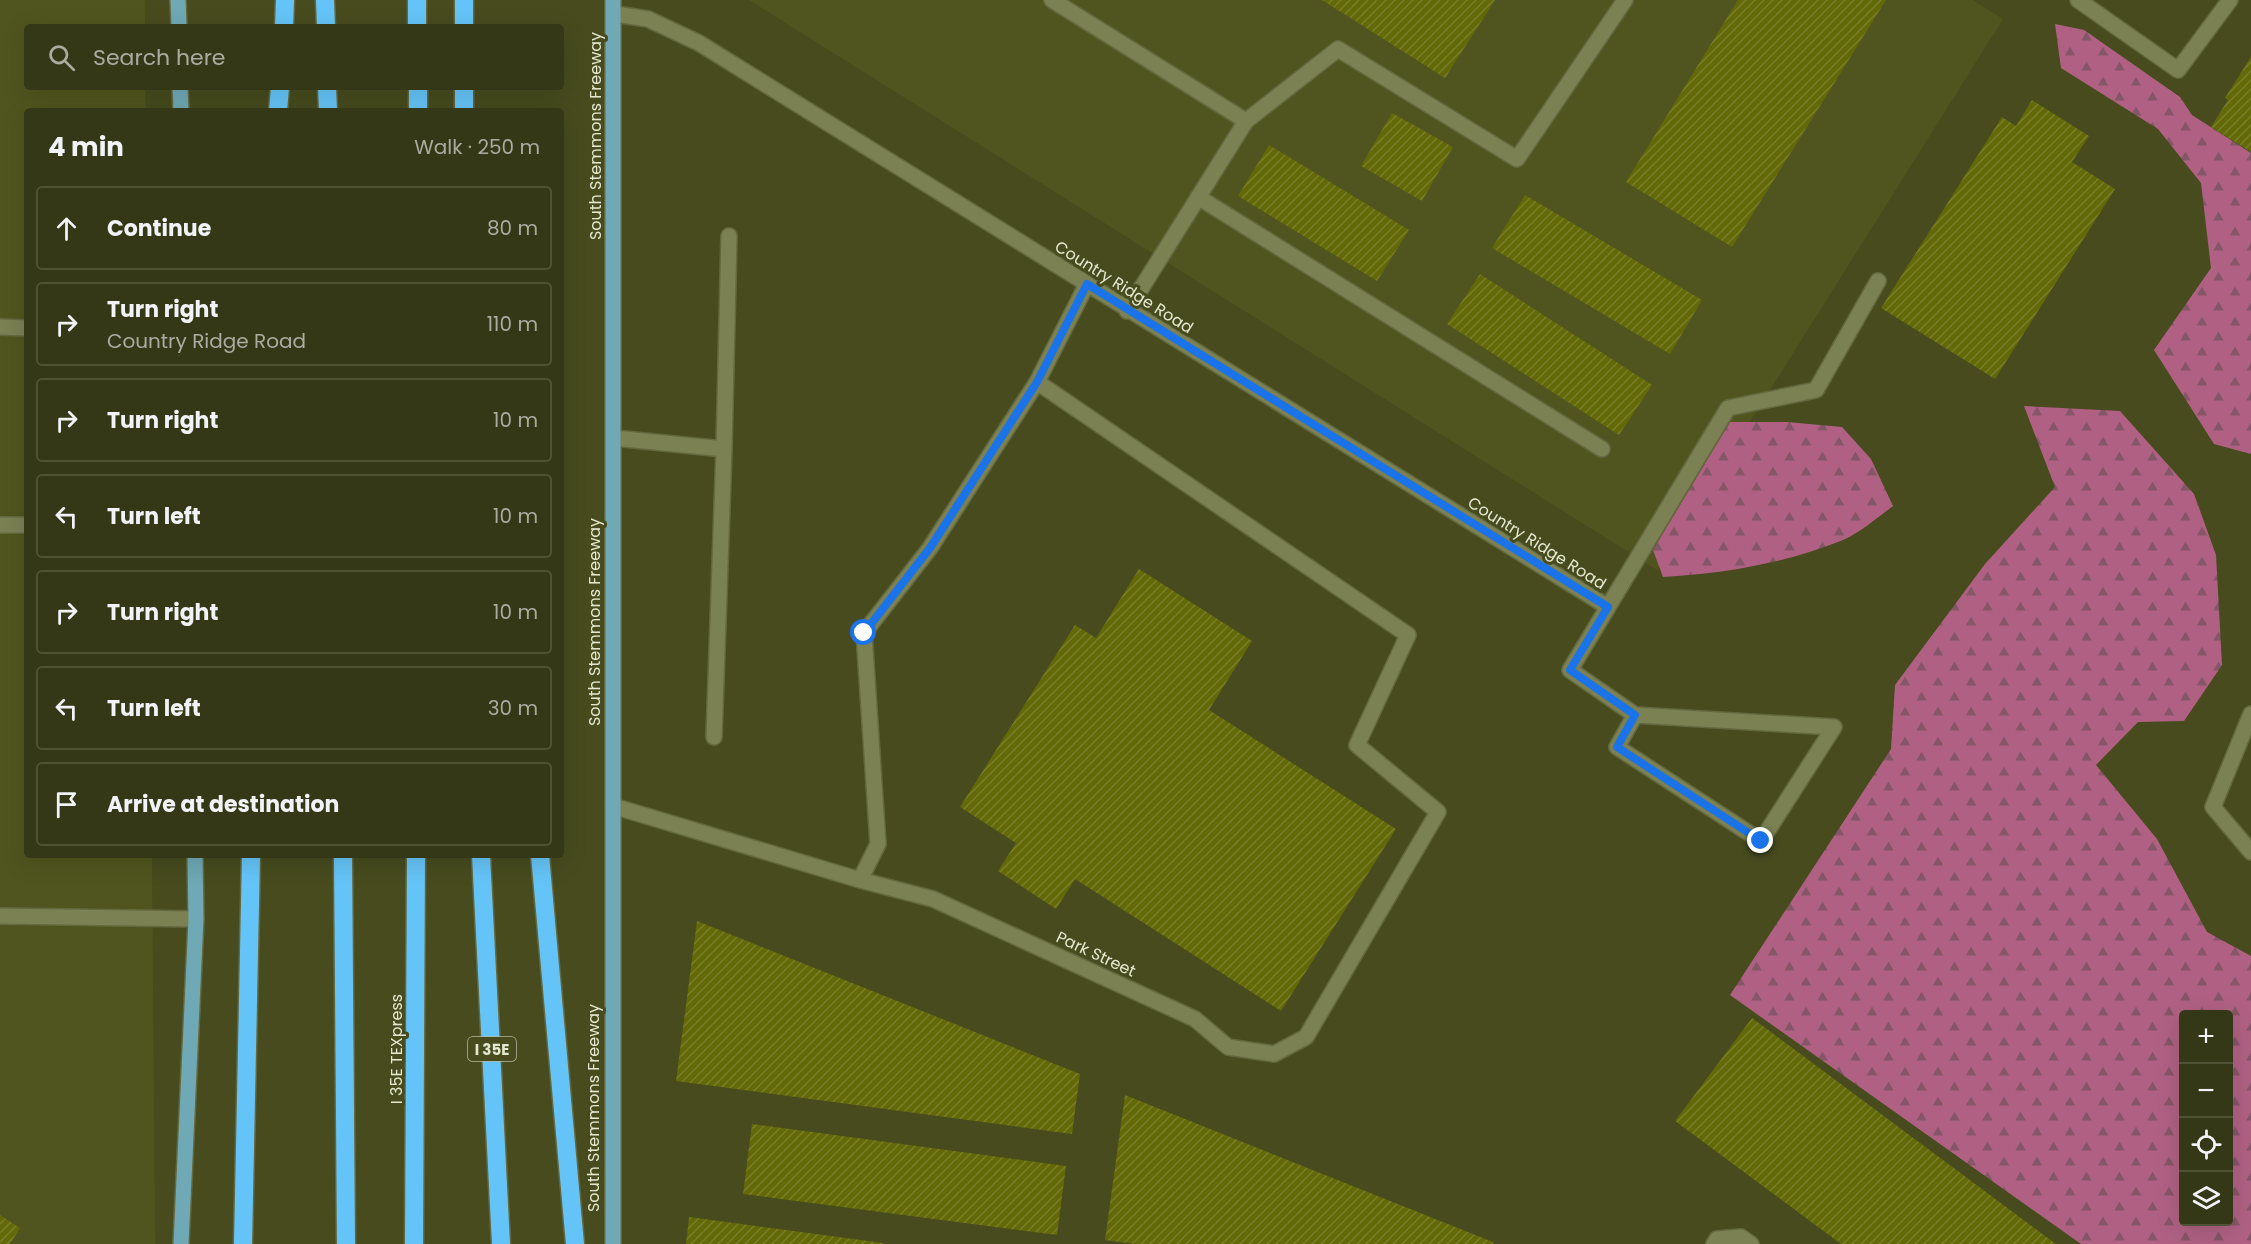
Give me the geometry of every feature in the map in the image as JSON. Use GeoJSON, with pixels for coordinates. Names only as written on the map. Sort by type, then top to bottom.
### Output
{"type":"FeatureCollection","features":[{"type":"Feature","properties":{"kind":"highway"},"geometry":{"type":"LineString","coordinates":[[284,24],[285,0]]}},
{"type":"Feature","properties":{"kind":"highway"},"geometry":{"type":"LineString","coordinates":[[325,0],[326,24]]}},
{"type":"Feature","properties":{"kind":"highway"},"geometry":{"type":"LineString","coordinates":[[417,0],[417,24]]}},
{"type":"Feature","properties":{"kind":"highway"},"geometry":{"type":"LineString","coordinates":[[464,0],[464,24]]}},
{"type":"Feature","properties":{"kind":"highway"},"geometry":{"type":"LineString","coordinates":[[278,108],[280,90]]}},
{"type":"Feature","properties":{"kind":"highway"},"geometry":{"type":"LineString","coordinates":[[327,90],[327,108]]}},
{"type":"Feature","properties":{"kind":"highway"},"geometry":{"type":"LineString","coordinates":[[417,90],[418,108]]}},
{"type":"Feature","properties":{"kind":"highway"},"geometry":{"type":"LineString","coordinates":[[464,90],[464,108]]}},
{"type":"Feature","properties":{"kind":"highway"},"geometry":{"type":"LineString","coordinates":[[243,1244],[251,858]]}},
{"type":"Feature","properties":{"kind":"highway"},"geometry":{"type":"LineString","coordinates":[[343,858],[346,1244]]}},
{"type":"Feature","properties":{"kind":"highway","name":"I 35E TEXpress"},"geometry":{"type":"LineString","coordinates":[[414,1244],[416,858]]}},
{"type":"Feature","properties":{"kind":"highway","name":"I 35E"},"geometry":{"type":"LineString","coordinates":[[481,858],[501,1244]]}},
{"type":"Feature","properties":{"kind":"highway"},"geometry":{"type":"LineString","coordinates":[[540,858],[575,1244]]}},
{"type":"Feature","properties":{"kind":"main road"},"geometry":{"type":"LineString","coordinates":[[178,0],[179,24]]}},
{"type":"Feature","properties":{"kind":"main road","name":"South Stemmons Freeway"},"geometry":{"type":"LineString","coordinates":[[613,1244],[614,7]]}},
{"type":"Feature","properties":{"kind":"main road"},"geometry":{"type":"LineString","coordinates":[[180,90],[181,108]]}},
{"type":"Feature","properties":{"kind":"main road"},"geometry":{"type":"LineString","coordinates":[[181,1244],[196,919],[195,858]]}},
{"type":"Feature","properties":{"kind":"lane"},"geometry":{"type":"LineString","coordinates":[[1052,0],[1246,121]]}},
{"type":"Feature","properties":{"kind":"lane"},"geometry":{"type":"LineString","coordinates":[[1127,311],[1246,121],[1338,49],[1517,159],[1625,0]]}},
{"type":"Feature","properties":{"kind":"lane"},"geometry":{"type":"LineString","coordinates":[[2078,0],[2178,70],[2230,0]]}},
{"type":"Feature","properties":{"kind":"lane","name":"Country Ridge Road"},"geometry":{"type":"LineString","coordinates":[[614,7],[648,19],[699,43],[1127,311],[1608,607]]}},
{"type":"Feature","properties":{"kind":"lane"},"geometry":{"type":"LineString","coordinates":[[1198,197],[1602,449]]}},
{"type":"Feature","properties":{"kind":"lane"},"geometry":{"type":"LineString","coordinates":[[714,737],[729,236]]}},
{"type":"Feature","properties":{"kind":"lane"},"geometry":{"type":"LineString","coordinates":[[1635,715],[1617,747],[1761,841],[1834,727],[1635,715],[1570,670],[1728,408],[1816,390],[1878,281]]}},
{"type":"Feature","properties":{"kind":"lane"},"geometry":{"type":"LineString","coordinates":[[860,880],[878,844],[864,633],[930,548],[1037,382],[1087,284]]}},
{"type":"Feature","properties":{"kind":"lane"},"geometry":{"type":"LineString","coordinates":[[0,327],[24,328]]}},
{"type":"Feature","properties":{"kind":"lane","name":"Park Street"},"geometry":{"type":"LineString","coordinates":[[613,806],[860,880],[933,898],[1195,1019],[1228,1047],[1274,1054],[1306,1037],[1438,812],[1357,745],[1408,634],[1037,382]]}},
{"type":"Feature","properties":{"kind":"lane"},"geometry":{"type":"LineString","coordinates":[[614,438],[724,449]]}},
{"type":"Feature","properties":{"kind":"lane"},"geometry":{"type":"LineString","coordinates":[[0,525],[24,525]]}},
{"type":"Feature","properties":{"kind":"lane"},"geometry":{"type":"LineString","coordinates":[[2251,714],[2213,807],[2251,852]]}},
{"type":"Feature","properties":{"kind":"lane"},"geometry":{"type":"LineString","coordinates":[[0,916],[196,919]]}},
{"type":"Feature","properties":{"kind":"lane"},"geometry":{"type":"LineString","coordinates":[[1714,1244],[1717,1239],[1741,1237],[1751,1244]]}},
{"type":"Feature","properties":{"kind":"shaded area"},"geometry":{"type":"Polygon","coordinates":[[[0,0],[145,0],[145,24],[24,24],[24,90],[145,90],[146,108],[24,108],[24,858],[152,858],[155,1244],[0,1244],[0,0]]]}},
{"type":"Feature","properties":{"kind":"shaded area"},"geometry":{"type":"Polygon","coordinates":[[[749,0],[1973,0],[2003,19],[1657,570],[749,0]]]}},
{"type":"Feature","properties":{"kind":"green space"},"geometry":{"type":"Polygon","coordinates":[[[2055,24],[2084,30],[2180,97],[2192,115],[2251,153],[2251,454],[2214,444],[2154,350],[2211,268],[2201,183],[2158,129],[2061,68],[2055,24]]]}},
{"type":"Feature","properties":{"kind":"green space"},"geometry":{"type":"Polygon","coordinates":[[[2024,406],[2120,411],[2194,494],[2216,555],[2222,665],[2184,721],[2138,722],[2096,765],[2157,839],[2207,932],[2251,956],[2251,1244],[2081,1244],[1730,995],[1891,749],[1895,685],[1985,564],[2055,487],[2024,406]]]}},
{"type":"Feature","properties":{"kind":"green space"},"geometry":{"type":"Polygon","coordinates":[[[1730,422],[1787,422],[1842,427],[1871,459],[1893,506],[1850,537],[1800,555],[1732,570],[1663,577],[1653,550],[1730,422]]]}},
{"type":"Feature","properties":{"kind":"building"},"geometry":{"type":"Polygon","coordinates":[[[1322,0],[1495,0],[1445,78],[1322,0]]]}},
{"type":"Feature","properties":{"kind":"building"},"geometry":{"type":"Polygon","coordinates":[[[1738,0],[1886,0],[1732,247],[1626,182],[1738,0]]]}},
{"type":"Feature","properties":{"kind":"building"},"geometry":{"type":"Polygon","coordinates":[[[2251,57],[2251,152],[2211,127],[2228,100],[2225,98],[2251,57]]]}},
{"type":"Feature","properties":{"kind":"building"},"geometry":{"type":"Polygon","coordinates":[[[2032,100],[2089,136],[2072,162],[2115,189],[1995,379],[1881,308],[2002,117],[2016,126],[2032,100]]]}},
{"type":"Feature","properties":{"kind":"building"},"geometry":{"type":"Polygon","coordinates":[[[1392,113],[1453,147],[1422,201],[1361,166],[1392,113]]]}},
{"type":"Feature","properties":{"kind":"building"},"geometry":{"type":"Polygon","coordinates":[[[1269,145],[1409,230],[1377,281],[1238,196],[1269,145]]]}},
{"type":"Feature","properties":{"kind":"building"},"geometry":{"type":"Polygon","coordinates":[[[1525,195],[1702,300],[1670,354],[1492,248],[1525,195]]]}},
{"type":"Feature","properties":{"kind":"building"},"geometry":{"type":"Polygon","coordinates":[[[1480,274],[1652,385],[1619,435],[1447,324],[1480,274]]]}},
{"type":"Feature","properties":{"kind":"building"},"geometry":{"type":"Polygon","coordinates":[[[1139,569],[1252,641],[1209,710],[1396,829],[1281,1011],[1075,879],[1056,909],[998,871],[1016,843],[960,807],[1075,625],[1096,638],[1139,569]]]}},
{"type":"Feature","properties":{"kind":"building"},"geometry":{"type":"Polygon","coordinates":[[[697,921],[1080,1074],[1072,1134],[676,1081],[697,921]]]}},
{"type":"Feature","properties":{"kind":"building"},"geometry":{"type":"Polygon","coordinates":[[[1752,1018],[2056,1244],[1841,1244],[1675,1121],[1752,1018]]]}},
{"type":"Feature","properties":{"kind":"building"},"geometry":{"type":"Polygon","coordinates":[[[1125,1095],[1493,1242],[1493,1244],[1135,1244],[1105,1240],[1125,1095]]]}},
{"type":"Feature","properties":{"kind":"building"},"geometry":{"type":"Polygon","coordinates":[[[752,1124],[1066,1166],[1057,1235],[743,1194],[752,1124]]]}},
{"type":"Feature","properties":{"kind":"building"},"geometry":{"type":"Polygon","coordinates":[[[0,1215],[20,1228],[10,1244],[0,1244],[0,1215]]]}},
{"type":"Feature","properties":{"kind":"building"},"geometry":{"type":"Polygon","coordinates":[[[689,1217],[883,1243],[883,1244],[686,1244],[689,1217]]]}},
{"type":"Feature","properties":{"kind":"route"},"geometry":{"type":"LineString","coordinates":[[864,633],[930,548],[1037,382],[1087,284],[1127,311],[1608,607],[1570,670],[1635,715],[1617,747],[1761,841]]}}]}
